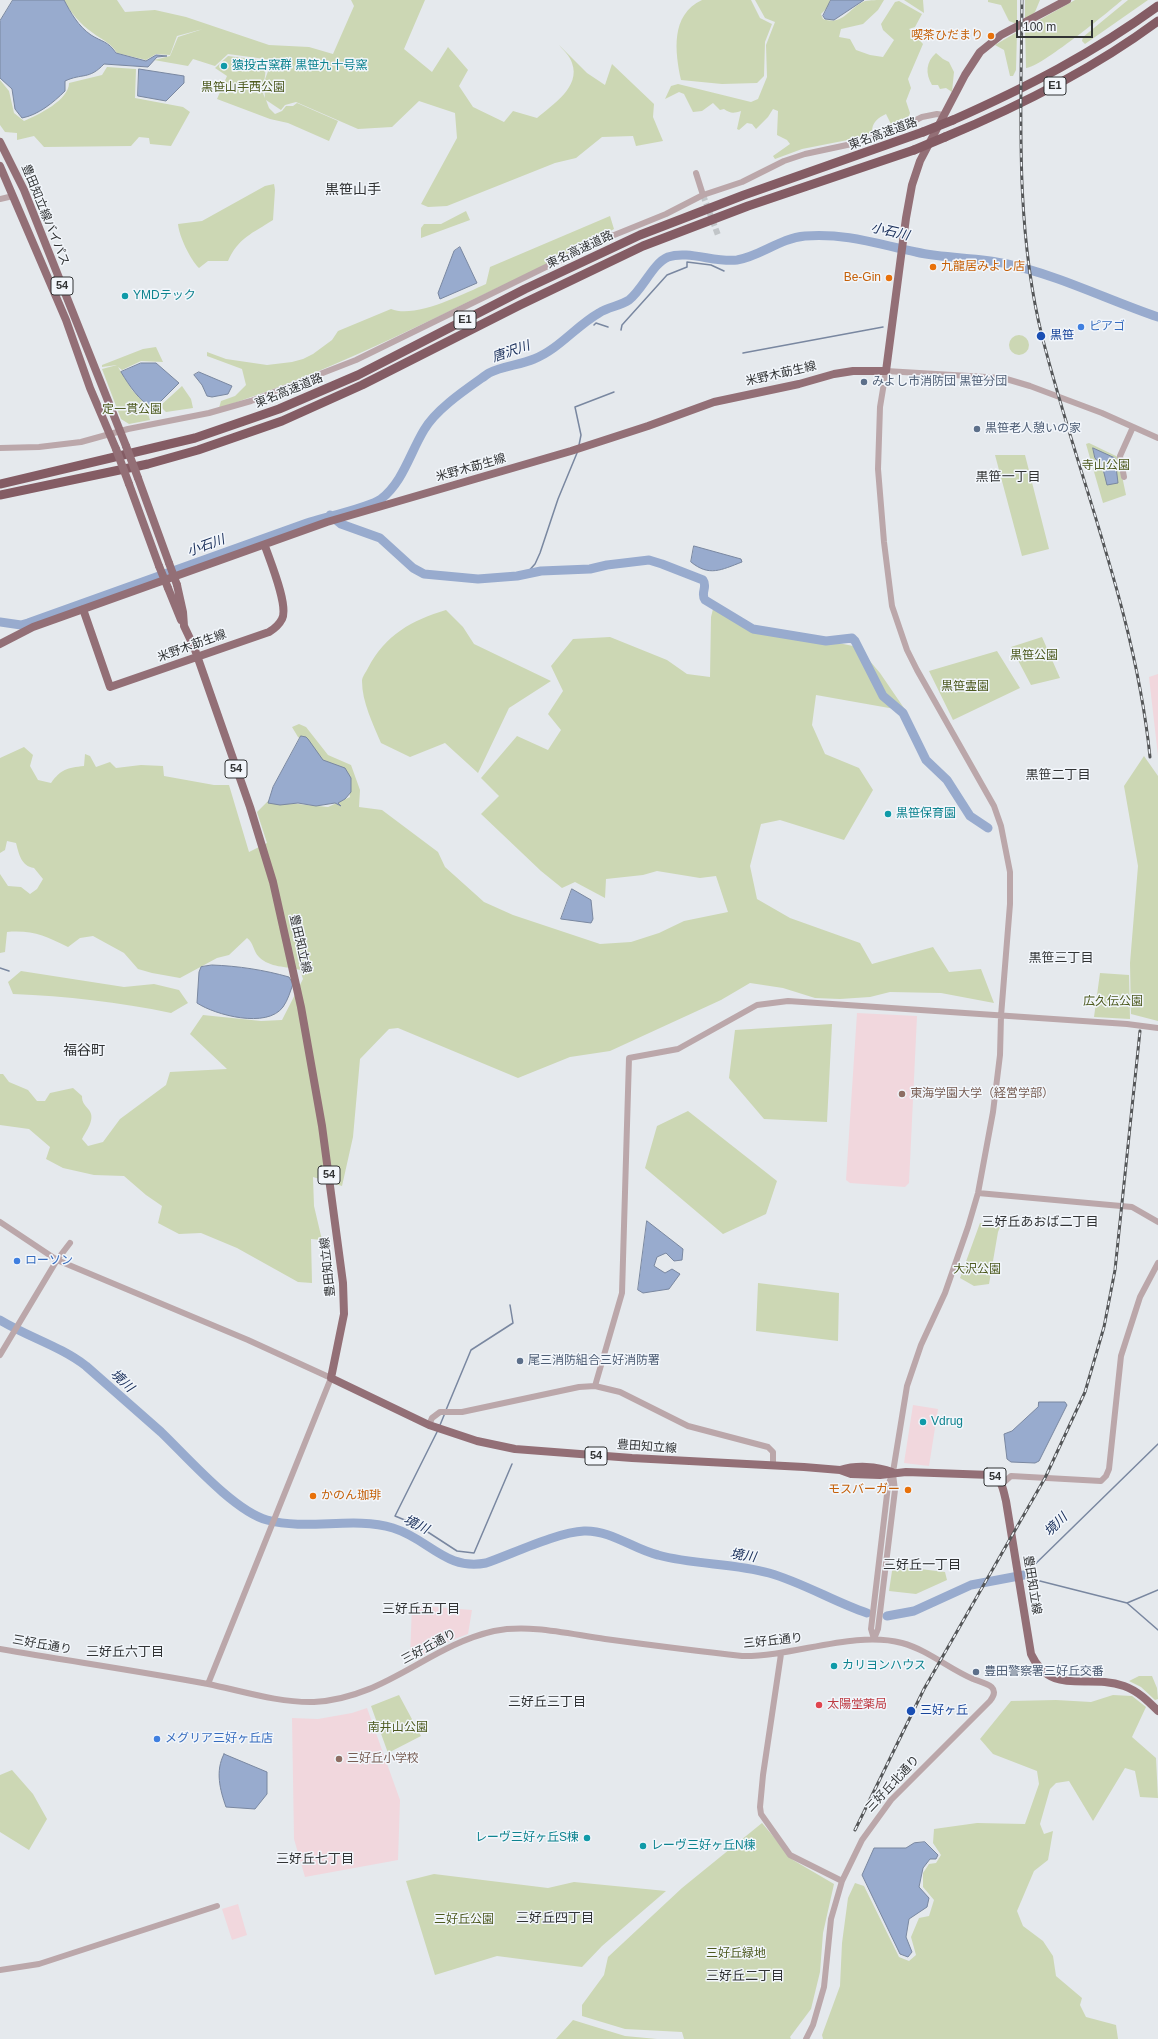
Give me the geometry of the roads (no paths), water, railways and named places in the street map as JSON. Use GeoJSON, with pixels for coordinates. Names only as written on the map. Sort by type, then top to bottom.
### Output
{"type":"FeatureCollection","features":[{"type":"Feature","properties":{"kind":"highway"},"geometry":{"type":"LineString","coordinates":[[1103,43],[1155,0]]}},
{"type":"Feature","properties":{"kind":"highway","name":"東名高速道路"},"geometry":{"type":"LineString","coordinates":[[0,484],[188,440],[279,409],[358,375],[524,289],[640,235],[744,195],[923,132],[1034,83],[1103,43],[1158,6]]}},
{"type":"Feature","properties":{"kind":"highway","name":"東名高速道路"},"geometry":{"type":"LineString","coordinates":[[0,495],[148,464],[198,450],[267,426],[362,385],[520,305],[643,246],[748,206],[914,150],[1006,112],[1108,55],[1158,21]]}},
{"type":"Feature","properties":{"kind":"main road"},"geometry":{"type":"LineString","coordinates":[[886,371],[902,247],[912,185],[920,161],[971,65],[985,47],[1001,35],[1067,0]]}},
{"type":"Feature","properties":{"kind":"main road","name":"豊田知立線バイパス"},"geometry":{"type":"LineString","coordinates":[[0,142],[24,190],[120,431]]}},
{"type":"Feature","properties":{"kind":"main road","name":"豊田知立線バイパス"},"geometry":{"type":"LineString","coordinates":[[0,166],[66,320],[90,388],[130,484],[168,588]]}},
{"type":"Feature","properties":{"kind":"main road","name":"米野木莇生線"},"geometry":{"type":"LineString","coordinates":[[0,644],[33,628],[82,609],[265,546],[328,522],[571,450],[648,426],[714,402],[784,388],[834,374],[853,371],[886,371]]}},
{"type":"Feature","properties":{"kind":"main road","name":"豊田知立線"},"geometry":{"type":"LineString","coordinates":[[120,431],[177,585],[183,612],[184,626]]}},
{"type":"Feature","properties":{"kind":"main road","name":"米野木莇生線"},"geometry":{"type":"LineString","coordinates":[[82,609],[110,687],[269,632],[276,628],[283,619],[284,605],[265,546]]}},
{"type":"Feature","properties":{"kind":"main road","name":"豊田知立線"},"geometry":{"type":"LineString","coordinates":[[168,588],[197,656],[250,807],[273,882],[302,1007],[322,1126],[343,1283],[344,1314],[331,1378],[429,1425],[477,1441],[537,1452],[840,1470],[850,1467],[878,1468],[893,1472],[990,1475],[1000,1480],[1002,1484],[1031,1654],[1036,1666],[1047,1676],[1059,1680],[1105,1682],[1122,1685],[1138,1693],[1158,1711]]}},
{"type":"Feature","properties":{"kind":"street"},"geometry":{"type":"LineString","coordinates":[[0,448],[60,445],[81,442],[120,431],[209,413],[240,404],[356,360],[597,242],[666,214],[703,195],[742,182],[792,158],[861,142],[900,128],[922,117],[936,114],[944,116]]}},
{"type":"Feature","properties":{"kind":"street"},"geometry":{"type":"LineString","coordinates":[[696,173],[703,195]]}},
{"type":"Feature","properties":{"kind":"street"},"geometry":{"type":"LineString","coordinates":[[0,200],[14,196]]}},
{"type":"Feature","properties":{"kind":"street"},"geometry":{"type":"LineString","coordinates":[[874,1639],[878,1629],[896,1490],[893,1472],[907,1386],[921,1345],[952,1274],[978,1193],[995,1097],[1000,1055],[1001,1016],[1010,904],[1010,872],[1001,826],[991,799],[907,650],[898,627],[890,595],[878,469],[880,407],[886,371],[1003,378],[1030,386],[1102,413],[1158,438]]}},
{"type":"Feature","properties":{"kind":"street"},"geometry":{"type":"LineString","coordinates":[[1124,477],[1120,456],[1133,427]]}},
{"type":"Feature","properties":{"kind":"street"},"geometry":{"type":"LineString","coordinates":[[595,1386],[622,1293],[629,1058],[678,1049],[734,1016],[757,1005],[770,1002],[788,1001],[1128,1024],[1158,1028]]}},
{"type":"Feature","properties":{"kind":"street"},"geometry":{"type":"LineString","coordinates":[[978,1193],[1132,1207],[1158,1222]]}},
{"type":"Feature","properties":{"kind":"street"},"geometry":{"type":"LineString","coordinates":[[0,1222],[57,1260],[248,1340],[331,1378],[208,1684]]}},
{"type":"Feature","properties":{"kind":"street"},"geometry":{"type":"LineString","coordinates":[[0,1354],[22,1321],[57,1260],[70,1242]]}},
{"type":"Feature","properties":{"kind":"street"},"geometry":{"type":"LineString","coordinates":[[1002,1484],[1011,1476],[1101,1481],[1106,1476],[1109,1469],[1121,1356],[1140,1297],[1158,1263]]}},
{"type":"Feature","properties":{"kind":"street"},"geometry":{"type":"LineString","coordinates":[[429,1425],[432,1418],[440,1412],[462,1412],[579,1387],[595,1386],[620,1392],[688,1426],[768,1447],[773,1452],[773,1466]]}},
{"type":"Feature","properties":{"kind":"street","name":"三好丘通り"},"geometry":{"type":"LineString","coordinates":[[0,1649],[299,1701],[339,1699],[375,1688],[466,1639],[495,1631],[517,1629],[544,1630],[742,1656],[780,1654],[874,1639]]}},
{"type":"Feature","properties":{"kind":"street","name":"三好丘北通り"},"geometry":{"type":"LineString","coordinates":[[806,2039],[813,2025],[824,1987],[831,1919],[842,1881],[862,1840],[880,1812],[990,1701],[994,1692],[991,1685],[973,1678],[915,1647],[902,1643],[874,1639]]}},
{"type":"Feature","properties":{"kind":"street"},"geometry":{"type":"LineString","coordinates":[[780,1654],[763,1775],[760,1807],[761,1814],[790,1855],[842,1881]]}},
{"type":"Feature","properties":{"kind":"street"},"geometry":{"type":"LineString","coordinates":[[0,1970],[39,1964],[217,1906]]}},
{"type":"Feature","properties":{"kind":"water"},"geometry":{"type":"Polygon","coordinates":[[[13,0],[64,0],[82,28],[107,44],[116,53],[146,61],[156,55],[167,56],[157,57],[148,67],[104,64],[90,74],[65,81],[65,91],[55,100],[34,114],[22,118],[15,109],[12,89],[0,78],[0,21],[13,0]]]}},
{"type":"Feature","properties":{"kind":"water"},"geometry":{"type":"Polygon","coordinates":[[[831,0],[864,0],[834,20],[825,19],[823,16],[831,0]]]}},
{"type":"Feature","properties":{"kind":"water"},"geometry":{"type":"Polygon","coordinates":[[[139,69],[184,76],[184,83],[166,101],[138,96],[139,69]]]}},
{"type":"Feature","properties":{"kind":"water"},"geometry":{"type":"Polygon","coordinates":[[[460,247],[477,283],[440,299],[438,293],[454,251],[460,247]]]}},
{"type":"Feature","properties":{"kind":"water"},"geometry":{"type":"Polygon","coordinates":[[[141,363],[156,363],[179,383],[153,409],[143,402],[135,393],[121,372],[141,363]]]}},
{"type":"Feature","properties":{"kind":"water"},"geometry":{"type":"Polygon","coordinates":[[[199,372],[232,386],[228,394],[212,397],[207,396],[202,385],[194,375],[199,372]]]}},
{"type":"Feature","properties":{"kind":"water"},"geometry":{"type":"Polygon","coordinates":[[[1093,448],[1115,458],[1118,483],[1107,485],[1103,469],[1095,458],[1093,448]]]}},
{"type":"Feature","properties":{"kind":"water"},"geometry":{"type":"Polygon","coordinates":[[[694,546],[741,559],[742,562],[715,571],[697,567],[691,562],[694,546]]]}},
{"type":"Feature","properties":{"kind":"water"},"geometry":{"type":"Polygon","coordinates":[[[301,736],[308,739],[323,760],[345,768],[351,778],[351,792],[345,799],[338,803],[341,806],[335,803],[316,806],[298,803],[280,805],[268,803],[273,787],[301,736]]]}},
{"type":"Feature","properties":{"kind":"water"},"geometry":{"type":"Polygon","coordinates":[[[572,889],[591,900],[593,919],[591,923],[561,919],[572,889]]]}},
{"type":"Feature","properties":{"kind":"water"},"geometry":{"type":"Polygon","coordinates":[[[212,965],[261,970],[289,977],[293,984],[285,1004],[275,1014],[254,1019],[228,1015],[205,1008],[197,1003],[199,972],[201,967],[212,965]]]}},
{"type":"Feature","properties":{"kind":"water"},"geometry":{"type":"Polygon","coordinates":[[[647,1221],[683,1249],[682,1260],[674,1261],[666,1253],[657,1257],[654,1266],[665,1273],[672,1269],[680,1274],[669,1289],[643,1293],[638,1290],[647,1221]]]}},
{"type":"Feature","properties":{"kind":"water"},"geometry":{"type":"Polygon","coordinates":[[[1039,1402],[1065,1402],[1067,1405],[1039,1461],[1035,1463],[1011,1462],[1007,1459],[1004,1434],[1012,1431],[1038,1407],[1039,1402]]]}},
{"type":"Feature","properties":{"kind":"water"},"geometry":{"type":"Polygon","coordinates":[[[224,1754],[267,1772],[267,1794],[255,1809],[226,1807],[219,1780],[221,1760],[224,1754]]]}},
{"type":"Feature","properties":{"kind":"water"},"geometry":{"type":"Polygon","coordinates":[[[925,1842],[938,1855],[936,1859],[930,1859],[923,1868],[919,1887],[929,1898],[927,1907],[909,1919],[906,1937],[912,1952],[908,1957],[900,1954],[862,1875],[874,1848],[906,1848],[914,1843],[925,1842]]]}},
{"type":"Feature","properties":{"kind":"waterway","name":"唐沢川"},"geometry":{"type":"LineString","coordinates":[[0,622],[21,625],[28,623],[307,523],[376,502],[389,492],[401,476],[424,430],[445,406],[489,373],[529,361],[543,355],[591,318],[629,300],[653,270],[668,257],[684,255],[720,260],[737,260],[754,255],[796,237],[820,235],[835,236],[939,256],[1007,264],[1064,281],[1158,317]]}},
{"type":"Feature","properties":{"kind":"waterway"},"geometry":{"type":"LineString","coordinates":[[621,330],[622,325],[667,275],[687,267],[687,262],[711,265],[724,271]]}},
{"type":"Feature","properties":{"kind":"waterway"},"geometry":{"type":"LineString","coordinates":[[594,325],[596,323],[608,327]]}},
{"type":"Feature","properties":{"kind":"waterway"},"geometry":{"type":"LineString","coordinates":[[743,353],[883,327]]}},
{"type":"Feature","properties":{"kind":"waterway"},"geometry":{"type":"LineString","coordinates":[[579,445],[581,435],[575,407],[614,392]]}},
{"type":"Feature","properties":{"kind":"waterway"},"geometry":{"type":"LineString","coordinates":[[525,575],[535,564],[540,553],[558,499],[577,453]]}},
{"type":"Feature","properties":{"kind":"waterway"},"geometry":{"type":"LineString","coordinates":[[330,515],[341,524],[380,538],[413,568],[424,574],[478,579],[517,576],[541,571],[590,569],[607,565],[649,560],[703,580],[705,585],[703,595],[705,600],[753,629],[826,641],[852,638],[855,641],[883,696],[903,713],[926,760],[947,780],[970,816],[988,828]]}},
{"type":"Feature","properties":{"kind":"waterway"},"geometry":{"type":"LineString","coordinates":[[0,968],[9,971]]}},
{"type":"Feature","properties":{"kind":"waterway"},"geometry":{"type":"LineString","coordinates":[[446,1410],[471,1350],[513,1323],[510,1305]]}},
{"type":"Feature","properties":{"kind":"waterway","name":"境川"},"geometry":{"type":"LineString","coordinates":[[0,1320],[55,1347],[86,1366],[161,1432],[226,1495],[254,1515],[267,1520],[298,1524],[362,1523],[393,1528],[406,1533],[448,1558],[472,1564],[486,1563],[561,1535],[573,1532],[594,1531],[603,1533],[658,1555],[685,1561],[742,1567],[769,1573],[782,1577],[867,1613]]}},
{"type":"Feature","properties":{"kind":"waterway"},"geometry":{"type":"LineString","coordinates":[[440,1425],[445,1413]]}},
{"type":"Feature","properties":{"kind":"waterway"},"geometry":{"type":"LineString","coordinates":[[438,1430],[395,1516],[417,1525],[457,1551],[474,1553],[512,1464]]}},
{"type":"Feature","properties":{"kind":"waterway","name":"境川"},"geometry":{"type":"LineString","coordinates":[[1158,1444],[1024,1575],[1036,1580],[1127,1603],[1158,1630]]}},
{"type":"Feature","properties":{"kind":"waterway","name":"境川"},"geometry":{"type":"LineString","coordinates":[[887,1616],[914,1611],[971,1585],[1024,1575]]}},
{"type":"Feature","properties":{"kind":"waterway"},"geometry":{"type":"LineString","coordinates":[[1127,1603],[1158,1590]]}},
{"type":"Feature","properties":{"kind":"tunnel"},"geometry":{"type":"LineString","coordinates":[[703,195],[718,235]]}},
{"type":"Feature","properties":{"kind":"railway"},"geometry":{"type":"LineString","coordinates":[[1022,0],[1022,169],[1027,254],[1033,295],[1056,389],[1119,597],[1143,703],[1150,757]]}},
{"type":"Feature","properties":{"kind":"railway"},"geometry":{"type":"LineString","coordinates":[[855,1830],[924,1689],[1045,1478],[1085,1392],[1104,1327],[1115,1270],[1140,1031]]}},
{"type":"Feature","properties":{"kind":"place","name":"喫茶ひだまり"},"geometry":{"type":"Point","coordinates":[991,36]}},
{"type":"Feature","properties":{"kind":"place","name":"猿投古窯群 黒笹九十号窯"},"geometry":{"type":"Point","coordinates":[224,66]}},
{"type":"Feature","properties":{"kind":"place","name":"九龍居みよし店"},"geometry":{"type":"Point","coordinates":[933,267]}},
{"type":"Feature","properties":{"kind":"place","name":"Be-Gin"},"geometry":{"type":"Point","coordinates":[889,278]}},
{"type":"Feature","properties":{"kind":"place","name":"YMDテック"},"geometry":{"type":"Point","coordinates":[125,296]}},
{"type":"Feature","properties":{"kind":"place","name":"ピアゴ"},"geometry":{"type":"Point","coordinates":[1081,327]}},
{"type":"Feature","properties":{"kind":"place","name":"黒笹"},"geometry":{"type":"Point","coordinates":[1041,336]}},
{"type":"Feature","properties":{"kind":"place","name":"みよし市消防団 黒笹分団"},"geometry":{"type":"Point","coordinates":[864,382]}},
{"type":"Feature","properties":{"kind":"place","name":"黒笹老人憩いの家"},"geometry":{"type":"Point","coordinates":[977,429]}},
{"type":"Feature","properties":{"kind":"place","name":"黒笹保育園"},"geometry":{"type":"Point","coordinates":[888,814]}},
{"type":"Feature","properties":{"kind":"place","name":"東海学園大学（経営学部）"},"geometry":{"type":"Point","coordinates":[902,1094]}},
{"type":"Feature","properties":{"kind":"place","name":"ローソン"},"geometry":{"type":"Point","coordinates":[17,1261]}},
{"type":"Feature","properties":{"kind":"place","name":"尾三消防組合三好消防署"},"geometry":{"type":"Point","coordinates":[520,1361]}},
{"type":"Feature","properties":{"kind":"place","name":"Vdrug"},"geometry":{"type":"Point","coordinates":[923,1422]}},
{"type":"Feature","properties":{"kind":"place","name":"モスバーガー"},"geometry":{"type":"Point","coordinates":[908,1490]}},
{"type":"Feature","properties":{"kind":"place","name":"かのん珈琲"},"geometry":{"type":"Point","coordinates":[313,1496]}},
{"type":"Feature","properties":{"kind":"place","name":"カリヨンハウス"},"geometry":{"type":"Point","coordinates":[834,1666]}},
{"type":"Feature","properties":{"kind":"place","name":"豊田警察署三好丘交番"},"geometry":{"type":"Point","coordinates":[976,1672]}},
{"type":"Feature","properties":{"kind":"place","name":"太陽堂薬局"},"geometry":{"type":"Point","coordinates":[819,1705]}},
{"type":"Feature","properties":{"kind":"place","name":"三好ヶ丘"},"geometry":{"type":"Point","coordinates":[911,1711]}},
{"type":"Feature","properties":{"kind":"place","name":"メグリア三好ヶ丘店"},"geometry":{"type":"Point","coordinates":[157,1739]}},
{"type":"Feature","properties":{"kind":"place","name":"三好丘小学校"},"geometry":{"type":"Point","coordinates":[339,1759]}},
{"type":"Feature","properties":{"kind":"place","name":"レーヴ三好ヶ丘S棟"},"geometry":{"type":"Point","coordinates":[587,1838]}},
{"type":"Feature","properties":{"kind":"place","name":"レーヴ三好ヶ丘N棟"},"geometry":{"type":"Point","coordinates":[643,1846]}},
{"type":"Feature","properties":{"kind":"district","name":"黒笹山手"},"geometry":{"type":"Point","coordinates":[353,190]}},
{"type":"Feature","properties":{"kind":"district","name":"黒笹一丁目"},"geometry":{"type":"Point","coordinates":[1008,477]}},
{"type":"Feature","properties":{"kind":"district","name":"黒笹二丁目"},"geometry":{"type":"Point","coordinates":[1058,775]}},
{"type":"Feature","properties":{"kind":"district","name":"黒笹三丁目"},"geometry":{"type":"Point","coordinates":[1061,958]}},
{"type":"Feature","properties":{"kind":"district","name":"福谷町"},"geometry":{"type":"Point","coordinates":[84,1051]}},
{"type":"Feature","properties":{"kind":"district","name":"三好丘あおば二丁目"},"geometry":{"type":"Point","coordinates":[1040,1222]}},
{"type":"Feature","properties":{"kind":"district","name":"三好丘一丁目"},"geometry":{"type":"Point","coordinates":[922,1565]}},
{"type":"Feature","properties":{"kind":"district","name":"三好丘五丁目"},"geometry":{"type":"Point","coordinates":[421,1609]}},
{"type":"Feature","properties":{"kind":"district","name":"三好丘六丁目"},"geometry":{"type":"Point","coordinates":[125,1652]}},
{"type":"Feature","properties":{"kind":"district","name":"三好丘三丁目"},"geometry":{"type":"Point","coordinates":[547,1702]}},
{"type":"Feature","properties":{"kind":"district","name":"三好丘七丁目"},"geometry":{"type":"Point","coordinates":[315,1859]}},
{"type":"Feature","properties":{"kind":"district","name":"三好丘四丁目"},"geometry":{"type":"Point","coordinates":[555,1918]}},
{"type":"Feature","properties":{"kind":"district","name":"三好丘二丁目"},"geometry":{"type":"Point","coordinates":[745,1976]}},
{"type":"Feature","properties":{"kind":"park label","name":"黒笹山手西公園"},"geometry":{"type":"Point","coordinates":[243,88]}},
{"type":"Feature","properties":{"kind":"park label","name":"定一貫公園"},"geometry":{"type":"Point","coordinates":[132,410]}},
{"type":"Feature","properties":{"kind":"park label","name":"寺山公園"},"geometry":{"type":"Point","coordinates":[1106,466]}},
{"type":"Feature","properties":{"kind":"park label","name":"黒笹公園"},"geometry":{"type":"Point","coordinates":[1034,656]}},
{"type":"Feature","properties":{"kind":"park label","name":"黒笹霊園"},"geometry":{"type":"Point","coordinates":[965,687]}},
{"type":"Feature","properties":{"kind":"park label","name":"広久伝公園"},"geometry":{"type":"Point","coordinates":[1113,1002]}},
{"type":"Feature","properties":{"kind":"park label","name":"大沢公園"},"geometry":{"type":"Point","coordinates":[977,1270]}},
{"type":"Feature","properties":{"kind":"park label","name":"南井山公園"},"geometry":{"type":"Point","coordinates":[398,1728]}},
{"type":"Feature","properties":{"kind":"park label","name":"三好丘公園"},"geometry":{"type":"Point","coordinates":[464,1920]}},
{"type":"Feature","properties":{"kind":"park label","name":"三好丘緑地"},"geometry":{"type":"Point","coordinates":[736,1954]}},
{"type":"Feature","properties":{"kind":"water label","name":"小石川"},"geometry":{"type":"Point","coordinates":[890,232]}},
{"type":"Feature","properties":{"kind":"water label","name":"小石川"},"geometry":{"type":"Point","coordinates":[206,546]}}]}
